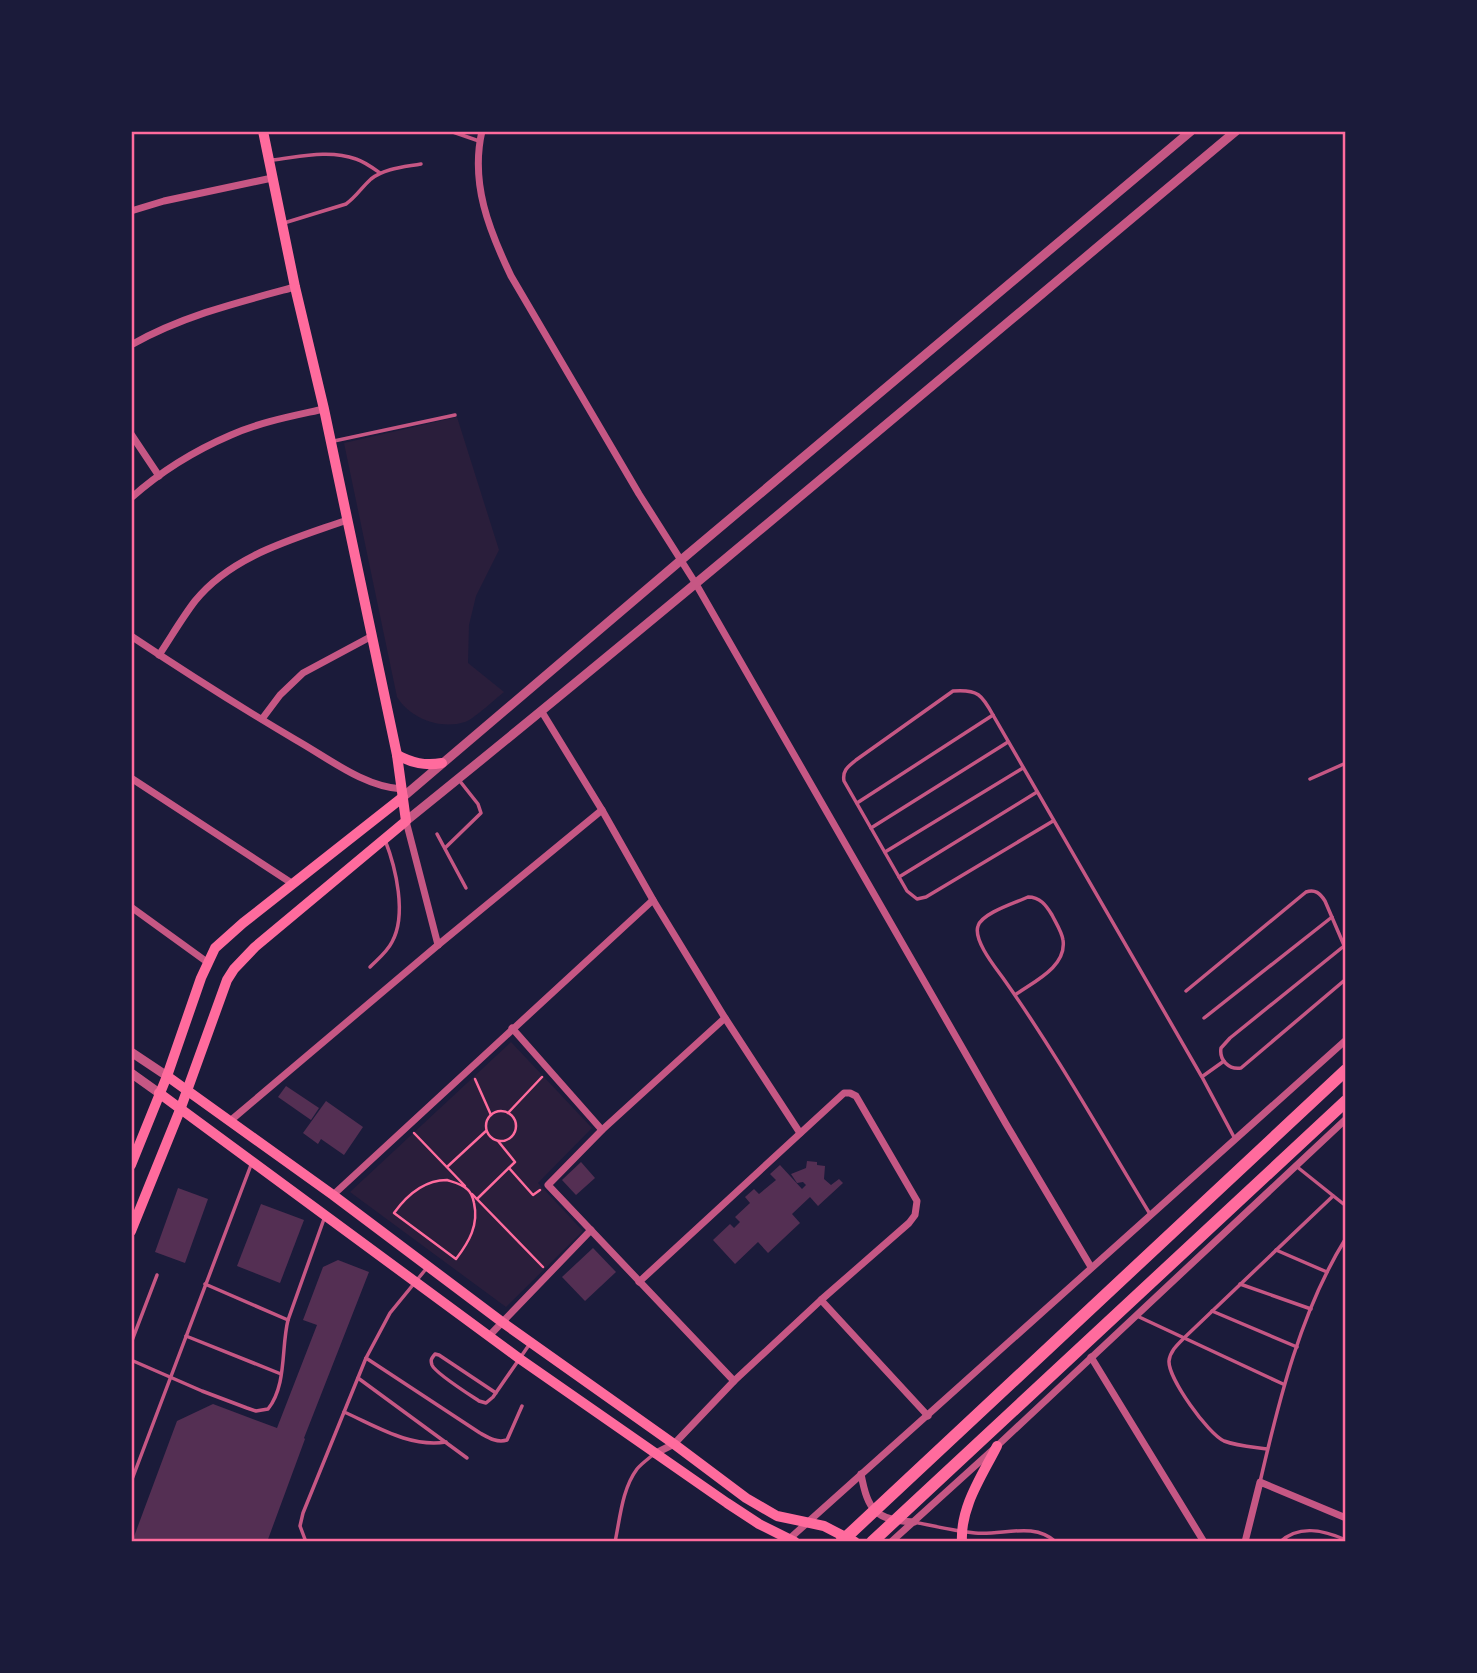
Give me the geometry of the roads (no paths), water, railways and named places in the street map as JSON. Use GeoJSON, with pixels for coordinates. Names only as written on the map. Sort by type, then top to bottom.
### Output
{"type":"FeatureCollection","features":[{"type":"Feature","properties":{"kind":"highway"},"geometry":{"type":"LineString","coordinates":[[841,1542],[1346,1070]]}},
{"type":"Feature","properties":{"kind":"highway"},"geometry":{"type":"LineString","coordinates":[[873,1542],[1346,1101]]}},
{"type":"Feature","properties":{"kind":"main road"},"geometry":{"type":"LineString","coordinates":[[131,1231],[180,1110],[227,980],[234,969],[255,947],[406,821],[397,755],[263,131]]}},
{"type":"Feature","properties":{"kind":"main road"},"geometry":{"type":"LineString","coordinates":[[397,755],[421,765],[442,763]]}},
{"type":"Feature","properties":{"kind":"main road"},"geometry":{"type":"LineString","coordinates":[[131,1165],[167,1076],[207,962],[215,948],[402,793]]}},
{"type":"Feature","properties":{"kind":"main road"},"geometry":{"type":"LineString","coordinates":[[167,1076],[746,1498],[777,1516],[832,1529],[855,1542]]}},
{"type":"Feature","properties":{"kind":"main road"},"geometry":{"type":"LineString","coordinates":[[159,1094],[654,1454],[744,1515],[790,1541]]}},
{"type":"Feature","properties":{"kind":"main road"},"geometry":{"type":"LineString","coordinates":[[961,1536],[966,1509],[997,1446]]}},
{"type":"Feature","properties":{"kind":"street"},"geometry":{"type":"LineString","coordinates":[[482,131],[478,174],[480,194],[495,243],[510,276],[695,584],[1091,1267]]}},
{"type":"Feature","properties":{"kind":"street"},"geometry":{"type":"LineString","coordinates":[[131,636],[261,719],[358,776],[402,793],[442,763],[1191,131]]}},
{"type":"Feature","properties":{"kind":"street"},"geometry":{"type":"LineString","coordinates":[[438,945],[406,821],[542,712],[1236,131]]}},
{"type":"Feature","properties":{"kind":"street"},"geometry":{"type":"LineString","coordinates":[[131,211],[164,201],[272,178]]}},
{"type":"Feature","properties":{"kind":"street"},"geometry":{"type":"LineString","coordinates":[[131,345],[174,323],[217,308],[295,287]]}},
{"type":"Feature","properties":{"kind":"street"},"geometry":{"type":"LineString","coordinates":[[131,498],[159,476],[202,449],[233,434],[324,409]]}},
{"type":"Feature","properties":{"kind":"street"},"geometry":{"type":"LineString","coordinates":[[131,434],[159,476]]}},
{"type":"Feature","properties":{"kind":"street"},"geometry":{"type":"LineString","coordinates":[[159,655],[196,600],[226,572],[267,549],[346,520]]}},
{"type":"Feature","properties":{"kind":"street"},"geometry":{"type":"LineString","coordinates":[[261,719],[280,695],[303,673],[372,636]]}},
{"type":"Feature","properties":{"kind":"street"},"geometry":{"type":"LineString","coordinates":[[542,712],[725,1018],[800,1133]]}},
{"type":"Feature","properties":{"kind":"street"},"geometry":{"type":"LineString","coordinates":[[131,778],[293,884]]}},
{"type":"Feature","properties":{"kind":"street"},"geometry":{"type":"LineString","coordinates":[[230,1121],[602,810]]}},
{"type":"Feature","properties":{"kind":"street"},"geometry":{"type":"LineString","coordinates":[[332,1195],[653,900]]}},
{"type":"Feature","properties":{"kind":"street"},"geometry":{"type":"LineString","coordinates":[[131,907],[207,962]]}},
{"type":"Feature","properties":{"kind":"street"},"geometry":{"type":"LineString","coordinates":[[725,1018],[602,1130],[548,1185],[734,1381]]}},
{"type":"Feature","properties":{"kind":"street"},"geometry":{"type":"LineString","coordinates":[[512,1028],[602,1130]]}},
{"type":"Feature","properties":{"kind":"street"},"geometry":{"type":"LineString","coordinates":[[790,1541],[861,1474],[1346,1040]]}},
{"type":"Feature","properties":{"kind":"street"},"geometry":{"type":"LineString","coordinates":[[131,1052],[167,1076]]}},
{"type":"Feature","properties":{"kind":"street"},"geometry":{"type":"LineString","coordinates":[[131,1073],[159,1094]]}},
{"type":"Feature","properties":{"kind":"street"},"geometry":{"type":"LineString","coordinates":[[639,1282],[844,1093],[856,1096],[916,1201],[915,1214],[909,1223],[734,1381],[674,1444],[654,1454]]}},
{"type":"Feature","properties":{"kind":"street"},"geometry":{"type":"LineString","coordinates":[[891,1542],[1346,1119]]}},
{"type":"Feature","properties":{"kind":"street"},"geometry":{"type":"LineString","coordinates":[[489,1336],[591,1230]]}},
{"type":"Feature","properties":{"kind":"street"},"geometry":{"type":"LineString","coordinates":[[821,1300],[928,1416]]}},
{"type":"Feature","properties":{"kind":"street"},"geometry":{"type":"LineString","coordinates":[[1091,1357],[1204,1542]]}},
{"type":"Feature","properties":{"kind":"street"},"geometry":{"type":"LineString","coordinates":[[861,1474],[871,1507],[887,1519],[914,1522]]}},
{"type":"Feature","properties":{"kind":"street"},"geometry":{"type":"LineString","coordinates":[[1245,1542],[1259,1482],[1346,1518]]}},
{"type":"Feature","properties":{"kind":"lane"},"geometry":{"type":"LineString","coordinates":[[450,131],[480,141]]}},
{"type":"Feature","properties":{"kind":"lane"},"geometry":{"type":"LineString","coordinates":[[268,160],[319,154],[345,156],[365,162],[380,173]]}},
{"type":"Feature","properties":{"kind":"lane"},"geometry":{"type":"LineString","coordinates":[[282,224],[346,204],[380,173],[422,164]]}},
{"type":"Feature","properties":{"kind":"lane"},"geometry":{"type":"LineString","coordinates":[[331,442],[455,415]]}},
{"type":"Feature","properties":{"kind":"lane"},"geometry":{"type":"LineString","coordinates":[[1054,821],[921,899],[916,899],[910,895],[899,877],[844,781],[844,774],[847,767],[953,691],[980,695],[993,715],[1202,1077],[1235,1138]]}},
{"type":"Feature","properties":{"kind":"lane"},"geometry":{"type":"LineString","coordinates":[[857,803],[993,715]]}},
{"type":"Feature","properties":{"kind":"lane"},"geometry":{"type":"LineString","coordinates":[[871,828],[1008,742]]}},
{"type":"Feature","properties":{"kind":"lane"},"geometry":{"type":"LineString","coordinates":[[1310,779],[1346,763]]}},
{"type":"Feature","properties":{"kind":"lane"},"geometry":{"type":"LineString","coordinates":[[885,852],[1023,768]]}},
{"type":"Feature","properties":{"kind":"lane"},"geometry":{"type":"LineString","coordinates":[[445,848],[481,813],[478,804],[458,779]]}},
{"type":"Feature","properties":{"kind":"lane"},"geometry":{"type":"LineString","coordinates":[[899,877],[1037,792]]}},
{"type":"Feature","properties":{"kind":"lane"},"geometry":{"type":"LineString","coordinates":[[437,834],[466,888]]}},
{"type":"Feature","properties":{"kind":"lane"},"geometry":{"type":"LineString","coordinates":[[370,967],[392,943],[398,925],[398,894],[385,838]]}},
{"type":"Feature","properties":{"kind":"lane"},"geometry":{"type":"LineString","coordinates":[[1186,991],[1311,890],[1321,895],[1345,948],[1230,1038],[1221,1048],[1221,1057],[1232,1068],[1241,1068],[1346,979]]}},
{"type":"Feature","properties":{"kind":"lane"},"geometry":{"type":"LineString","coordinates":[[1015,995],[1051,969],[1062,953],[1063,940],[1050,912],[1045,904],[1034,897],[1027,897],[988,915],[978,925],[979,940],[986,955],[1067,1076],[1150,1214]]}},
{"type":"Feature","properties":{"kind":"lane"},"geometry":{"type":"LineString","coordinates":[[1204,1018],[1332,917]]}},
{"type":"Feature","properties":{"kind":"lane"},"geometry":{"type":"LineString","coordinates":[[1202,1077],[1224,1061]]}},
{"type":"Feature","properties":{"kind":"lane"},"geometry":{"type":"LineString","coordinates":[[131,1482],[252,1163]]}},
{"type":"Feature","properties":{"kind":"lane"},"geometry":{"type":"LineString","coordinates":[[1296,1166],[1346,1206]]}},
{"type":"Feature","properties":{"kind":"lane"},"geometry":{"type":"LineString","coordinates":[[1267,1449],[1224,1441],[1206,1427],[1178,1386],[1169,1360],[1184,1338],[1333,1196]]}},
{"type":"Feature","properties":{"kind":"lane"},"geometry":{"type":"LineString","coordinates":[[131,1366],[132,1361],[247,1408],[262,1411],[268,1409],[272,1404],[284,1361],[288,1320],[325,1217]]}},
{"type":"Feature","properties":{"kind":"lane"},"geometry":{"type":"LineString","coordinates":[[1259,1482],[1284,1384],[1297,1347],[1327,1272],[1346,1238]]}},
{"type":"Feature","properties":{"kind":"lane"},"geometry":{"type":"LineString","coordinates":[[1276,1250],[1327,1272]]}},
{"type":"Feature","properties":{"kind":"lane"},"geometry":{"type":"LineString","coordinates":[[306,1542],[300,1526],[303,1513],[366,1358],[390,1313],[428,1267]]}},
{"type":"Feature","properties":{"kind":"lane"},"geometry":{"type":"LineString","coordinates":[[131,1343],[157,1276]]}},
{"type":"Feature","properties":{"kind":"lane"},"geometry":{"type":"LineString","coordinates":[[205,1284],[288,1320]]}},
{"type":"Feature","properties":{"kind":"lane"},"geometry":{"type":"LineString","coordinates":[[1240,1284],[1311,1309]]}},
{"type":"Feature","properties":{"kind":"lane"},"geometry":{"type":"LineString","coordinates":[[1212,1311],[1297,1347]]}},
{"type":"Feature","properties":{"kind":"lane"},"geometry":{"type":"LineString","coordinates":[[1136,1315],[1284,1384]]}},
{"type":"Feature","properties":{"kind":"lane"},"geometry":{"type":"LineString","coordinates":[[186,1336],[281,1374]]}},
{"type":"Feature","properties":{"kind":"lane"},"geometry":{"type":"LineString","coordinates":[[496,1393],[439,1354],[433,1356],[431,1362],[434,1368],[479,1401],[486,1403],[496,1393],[531,1342]]}},
{"type":"Feature","properties":{"kind":"lane"},"geometry":{"type":"LineString","coordinates":[[366,1358],[496,1441],[507,1440],[522,1406]]}},
{"type":"Feature","properties":{"kind":"lane"},"geometry":{"type":"LineString","coordinates":[[358,1378],[467,1458]]}},
{"type":"Feature","properties":{"kind":"lane"},"geometry":{"type":"LineString","coordinates":[[344,1412],[411,1441],[429,1444],[446,1442]]}},
{"type":"Feature","properties":{"kind":"lane"},"geometry":{"type":"LineString","coordinates":[[615,1542],[629,1483],[637,1468],[654,1454]]}},
{"type":"Feature","properties":{"kind":"lane"},"geometry":{"type":"LineString","coordinates":[[914,1522],[961,1536],[1036,1531],[1049,1535],[1056,1542]]}},
{"type":"Feature","properties":{"kind":"lane"},"geometry":{"type":"LineString","coordinates":[[1280,1542],[1292,1533],[1303,1530],[1324,1532],[1346,1540]]}}]}
